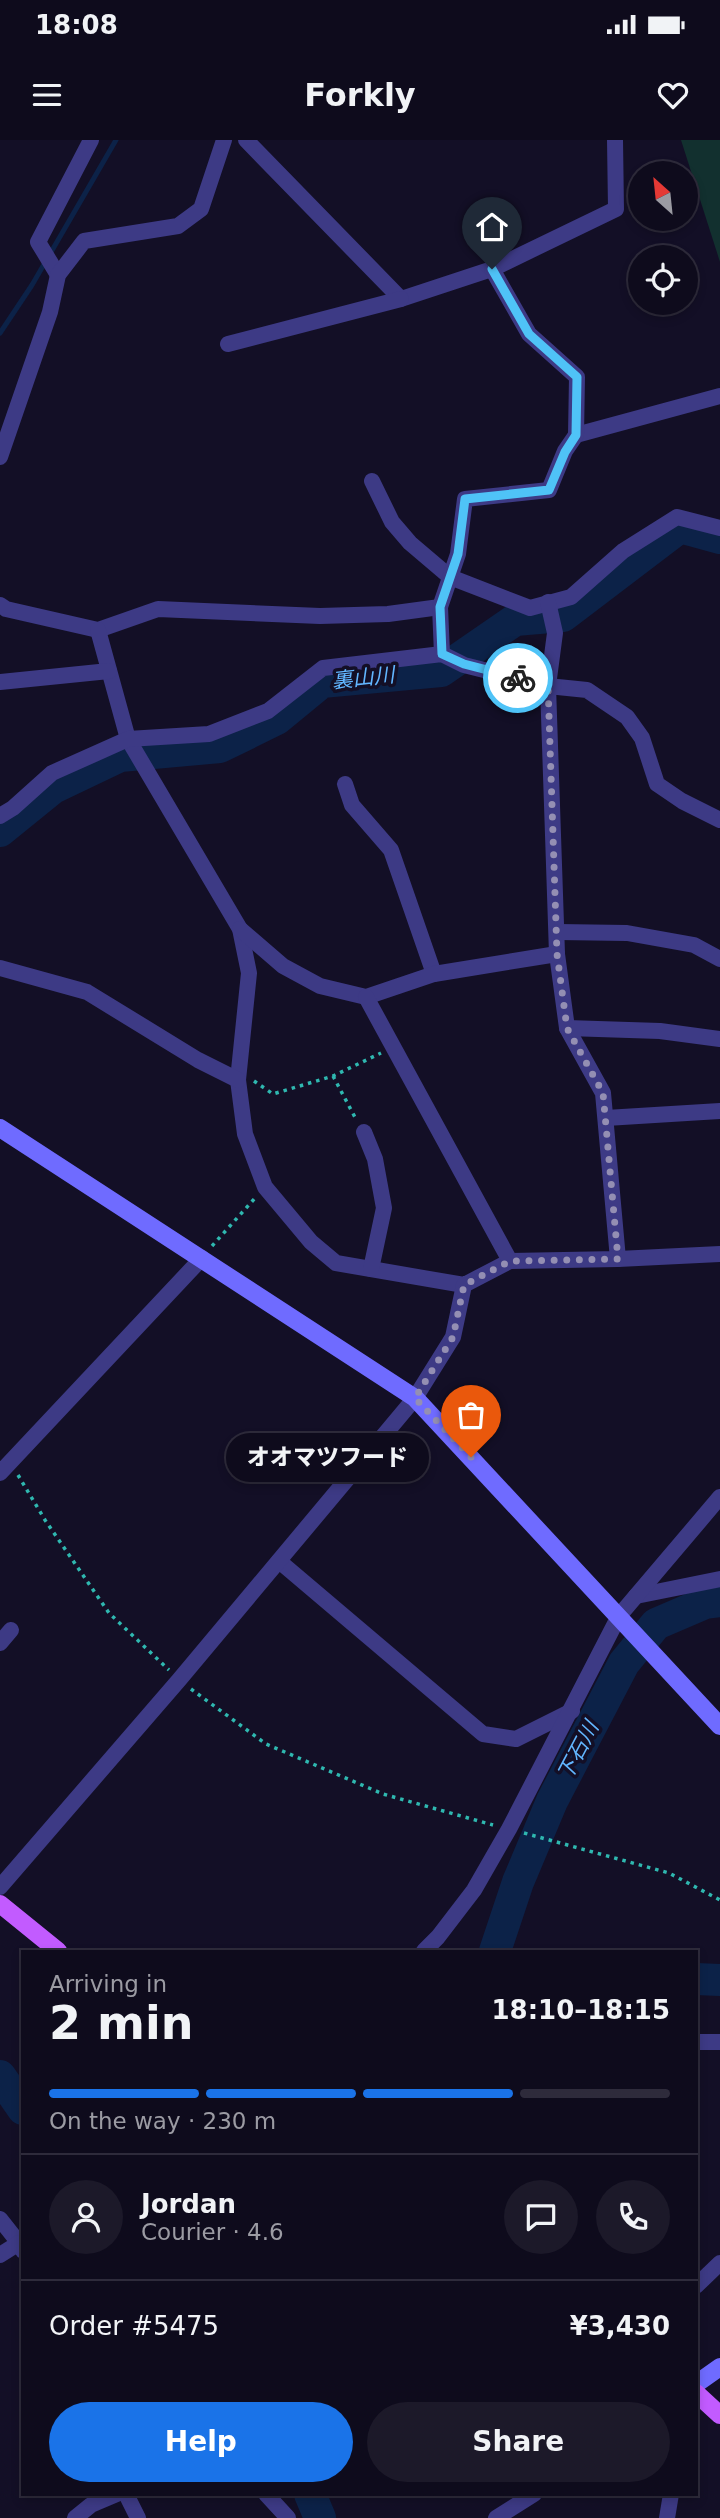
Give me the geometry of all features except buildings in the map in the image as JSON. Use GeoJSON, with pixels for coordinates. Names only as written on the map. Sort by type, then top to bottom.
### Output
{"type":"FeatureCollection","features":[{"type":"Feature","properties":{"kind":"main road"},"geometry":{"type":"LineString","coordinates":[[0,1904],[57,1950]]}},
{"type":"Feature","properties":{"kind":"main road"},"geometry":{"type":"LineString","coordinates":[[698,2395],[720,2415]]}},
{"type":"Feature","properties":{"kind":"street"},"geometry":{"type":"LineString","coordinates":[[58,275],[38,242],[91,140]]}},
{"type":"Feature","properties":{"kind":"street"},"geometry":{"type":"LineString","coordinates":[[0,454],[50,313],[58,275],[84,241],[178,226],[201,209],[224,140]]}},
{"type":"Feature","properties":{"kind":"street"},"geometry":{"type":"LineString","coordinates":[[246,140],[401,299]]}},
{"type":"Feature","properties":{"kind":"street"},"geometry":{"type":"LineString","coordinates":[[228,344],[401,299],[492,269],[616,209],[615,140]]}},
{"type":"Feature","properties":{"kind":"street"},"geometry":{"type":"LineString","coordinates":[[442,654],[440,607],[458,554],[465,499],[549,490],[565,452],[576,435],[577,377],[529,334],[492,269]]}},
{"type":"Feature","properties":{"kind":"street"},"geometry":{"type":"LineString","coordinates":[[576,435],[720,396]]}},
{"type":"Feature","properties":{"kind":"street"},"geometry":{"type":"LineString","coordinates":[[372,481],[392,522],[410,543],[450,577],[530,608],[571,597],[623,551],[677,517],[720,528]]}},
{"type":"Feature","properties":{"kind":"street"},"geometry":{"type":"LineString","coordinates":[[548,602],[555,633],[548,686],[557,954],[567,1028],[603,1093],[618,1259]]}},
{"type":"Feature","properties":{"kind":"street"},"geometry":{"type":"LineString","coordinates":[[0,605],[6,609],[98,630],[158,609],[320,616],[388,614],[440,607]]}},
{"type":"Feature","properties":{"kind":"street"},"geometry":{"type":"LineString","coordinates":[[98,630],[128,739],[240,929],[249,973],[238,1080],[245,1134],[265,1187],[311,1242],[336,1263],[464,1285],[510,1261],[720,1255]]}},
{"type":"Feature","properties":{"kind":"street"},"geometry":{"type":"LineString","coordinates":[[0,816],[52,773],[128,739],[209,734],[268,711],[323,668],[442,654],[464,664],[548,686],[587,690],[627,717],[642,738],[657,783],[682,802],[720,820]]}},
{"type":"Feature","properties":{"kind":"street"},"geometry":{"type":"LineString","coordinates":[[0,682],[110,671]]}},
{"type":"Feature","properties":{"kind":"street"},"geometry":{"type":"LineString","coordinates":[[345,785],[352,805],[391,850],[434,974]]}},
{"type":"Feature","properties":{"kind":"street"},"geometry":{"type":"LineString","coordinates":[[240,929],[284,966],[320,986],[366,997],[434,974],[557,954]]}},
{"type":"Feature","properties":{"kind":"street"},"geometry":{"type":"LineString","coordinates":[[558,932],[627,933],[694,944],[720,958]]}},
{"type":"Feature","properties":{"kind":"street"},"geometry":{"type":"LineString","coordinates":[[0,968],[87,992],[198,1060],[238,1080]]}},
{"type":"Feature","properties":{"kind":"street"},"geometry":{"type":"LineString","coordinates":[[366,997],[510,1261]]}},
{"type":"Feature","properties":{"kind":"street"},"geometry":{"type":"LineString","coordinates":[[567,1028],[660,1031],[720,1039]]}},
{"type":"Feature","properties":{"kind":"street"},"geometry":{"type":"LineString","coordinates":[[606,1118],[720,1111]]}},
{"type":"Feature","properties":{"kind":"street"},"geometry":{"type":"LineString","coordinates":[[0,1128],[415,1398],[720,1726]]}},
{"type":"Feature","properties":{"kind":"street"},"geometry":{"type":"LineString","coordinates":[[363,1132],[375,1159],[384,1208],[371,1269]]}},
{"type":"Feature","properties":{"kind":"street"},"geometry":{"type":"LineString","coordinates":[[5,1467],[202,1258]]}},
{"type":"Feature","properties":{"kind":"street"},"geometry":{"type":"LineString","coordinates":[[0,1887],[179,1680],[415,1398],[453,1337],[464,1285]]}},
{"type":"Feature","properties":{"kind":"street"},"geometry":{"type":"LineString","coordinates":[[425,1950],[474,1890],[572,1711],[619,1616],[720,1497]]}},
{"type":"Feature","properties":{"kind":"street"},"geometry":{"type":"LineString","coordinates":[[279,1561],[483,1734],[516,1739],[572,1711]]}},
{"type":"Feature","properties":{"kind":"street"},"geometry":{"type":"LineString","coordinates":[[636,1596],[720,1579]]}},
{"type":"Feature","properties":{"kind":"street"},"geometry":{"type":"LineString","coordinates":[[0,1643],[11,1630]]}},
{"type":"Feature","properties":{"kind":"street"},"geometry":{"type":"LineString","coordinates":[[698,2042],[720,2042]]}},
{"type":"Feature","properties":{"kind":"street"},"geometry":{"type":"LineString","coordinates":[[0,2219],[21,2247],[0,2255]]}},
{"type":"Feature","properties":{"kind":"street"},"geometry":{"type":"LineString","coordinates":[[698,2284],[720,2263]]}},
{"type":"Feature","properties":{"kind":"street"},"geometry":{"type":"LineString","coordinates":[[698,2383],[720,2367]]}},
{"type":"Feature","properties":{"kind":"street"},"geometry":{"type":"LineString","coordinates":[[75,2518],[91,2505],[112,2496]]}},
{"type":"Feature","properties":{"kind":"street"},"geometry":{"type":"LineString","coordinates":[[127,2496],[138,2518]]}},
{"type":"Feature","properties":{"kind":"street"},"geometry":{"type":"LineString","coordinates":[[268,2496],[288,2518]]}},
{"type":"Feature","properties":{"kind":"street"},"geometry":{"type":"LineString","coordinates":[[496,2518],[531,2496]]}},
{"type":"Feature","properties":{"kind":"street"},"geometry":{"type":"LineString","coordinates":[[667,2518],[671,2496]]}},
{"type":"Feature","properties":{"kind":"path"},"geometry":{"type":"LineString","coordinates":[[238,1080],[257,1081],[273,1094],[333,1076],[391,1048]]}},
{"type":"Feature","properties":{"kind":"path"},"geometry":{"type":"LineString","coordinates":[[333,1076],[363,1132]]}},
{"type":"Feature","properties":{"kind":"path"},"geometry":{"type":"LineString","coordinates":[[202,1258],[265,1187]]}},
{"type":"Feature","properties":{"kind":"path"},"geometry":{"type":"LineString","coordinates":[[5,1467],[109,1613],[179,1680],[266,1744],[383,1794],[669,1873],[720,1900]]}},
{"type":"Feature","properties":{"kind":"green space"},"geometry":{"type":"Polygon","coordinates":[[[681,140],[720,140],[720,262],[698,193],[698,161],[688,161],[681,140]]]}},
{"type":"Feature","properties":{"kind":"waterway"},"geometry":{"type":"LineString","coordinates":[[0,333],[32,285],[116,140]]}},
{"type":"Feature","properties":{"kind":"waterway","name":"裏山川"},"geometry":{"type":"LineString","coordinates":[[0,831],[53,788],[120,756],[220,747],[277,719],[322,682],[441,671],[515,620],[563,616],[680,527],[720,538]]}},
{"type":"Feature","properties":{"kind":"waterway","name":"下石川"},"geometry":{"type":"LineString","coordinates":[[495,1950],[518,1882],[552,1801],[624,1663],[656,1624],[705,1603],[720,1601]]}},
{"type":"Feature","properties":{"kind":"waterway"},"geometry":{"type":"LineString","coordinates":[[698,1979],[720,1980]]}},
{"type":"Feature","properties":{"kind":"waterway"},"geometry":{"type":"LineString","coordinates":[[0,2076],[21,2106]]}},
{"type":"Feature","properties":{"kind":"waterway"},"geometry":{"type":"LineString","coordinates":[[311,2496],[320,2518]]}},
{"type":"Feature","properties":{"kind":"way so far"},"geometry":{"type":"LineString","coordinates":[[471,1457],[415,1398],[453,1337],[464,1285],[510,1261],[618,1259],[603,1093],[567,1028],[557,954],[548,686],[518,678]]}},
{"type":"Feature","properties":{"kind":"place","name":"オオマツフード"},"geometry":{"type":"Point","coordinates":[471,1457]}},
{"type":"Feature","properties":{"kind":"route"},"geometry":{"type":"LineString","coordinates":[[492,269],[529,334],[577,377],[576,435],[565,452],[549,490],[465,499],[458,554],[440,607],[442,654],[464,664],[518,678]]}}]}
